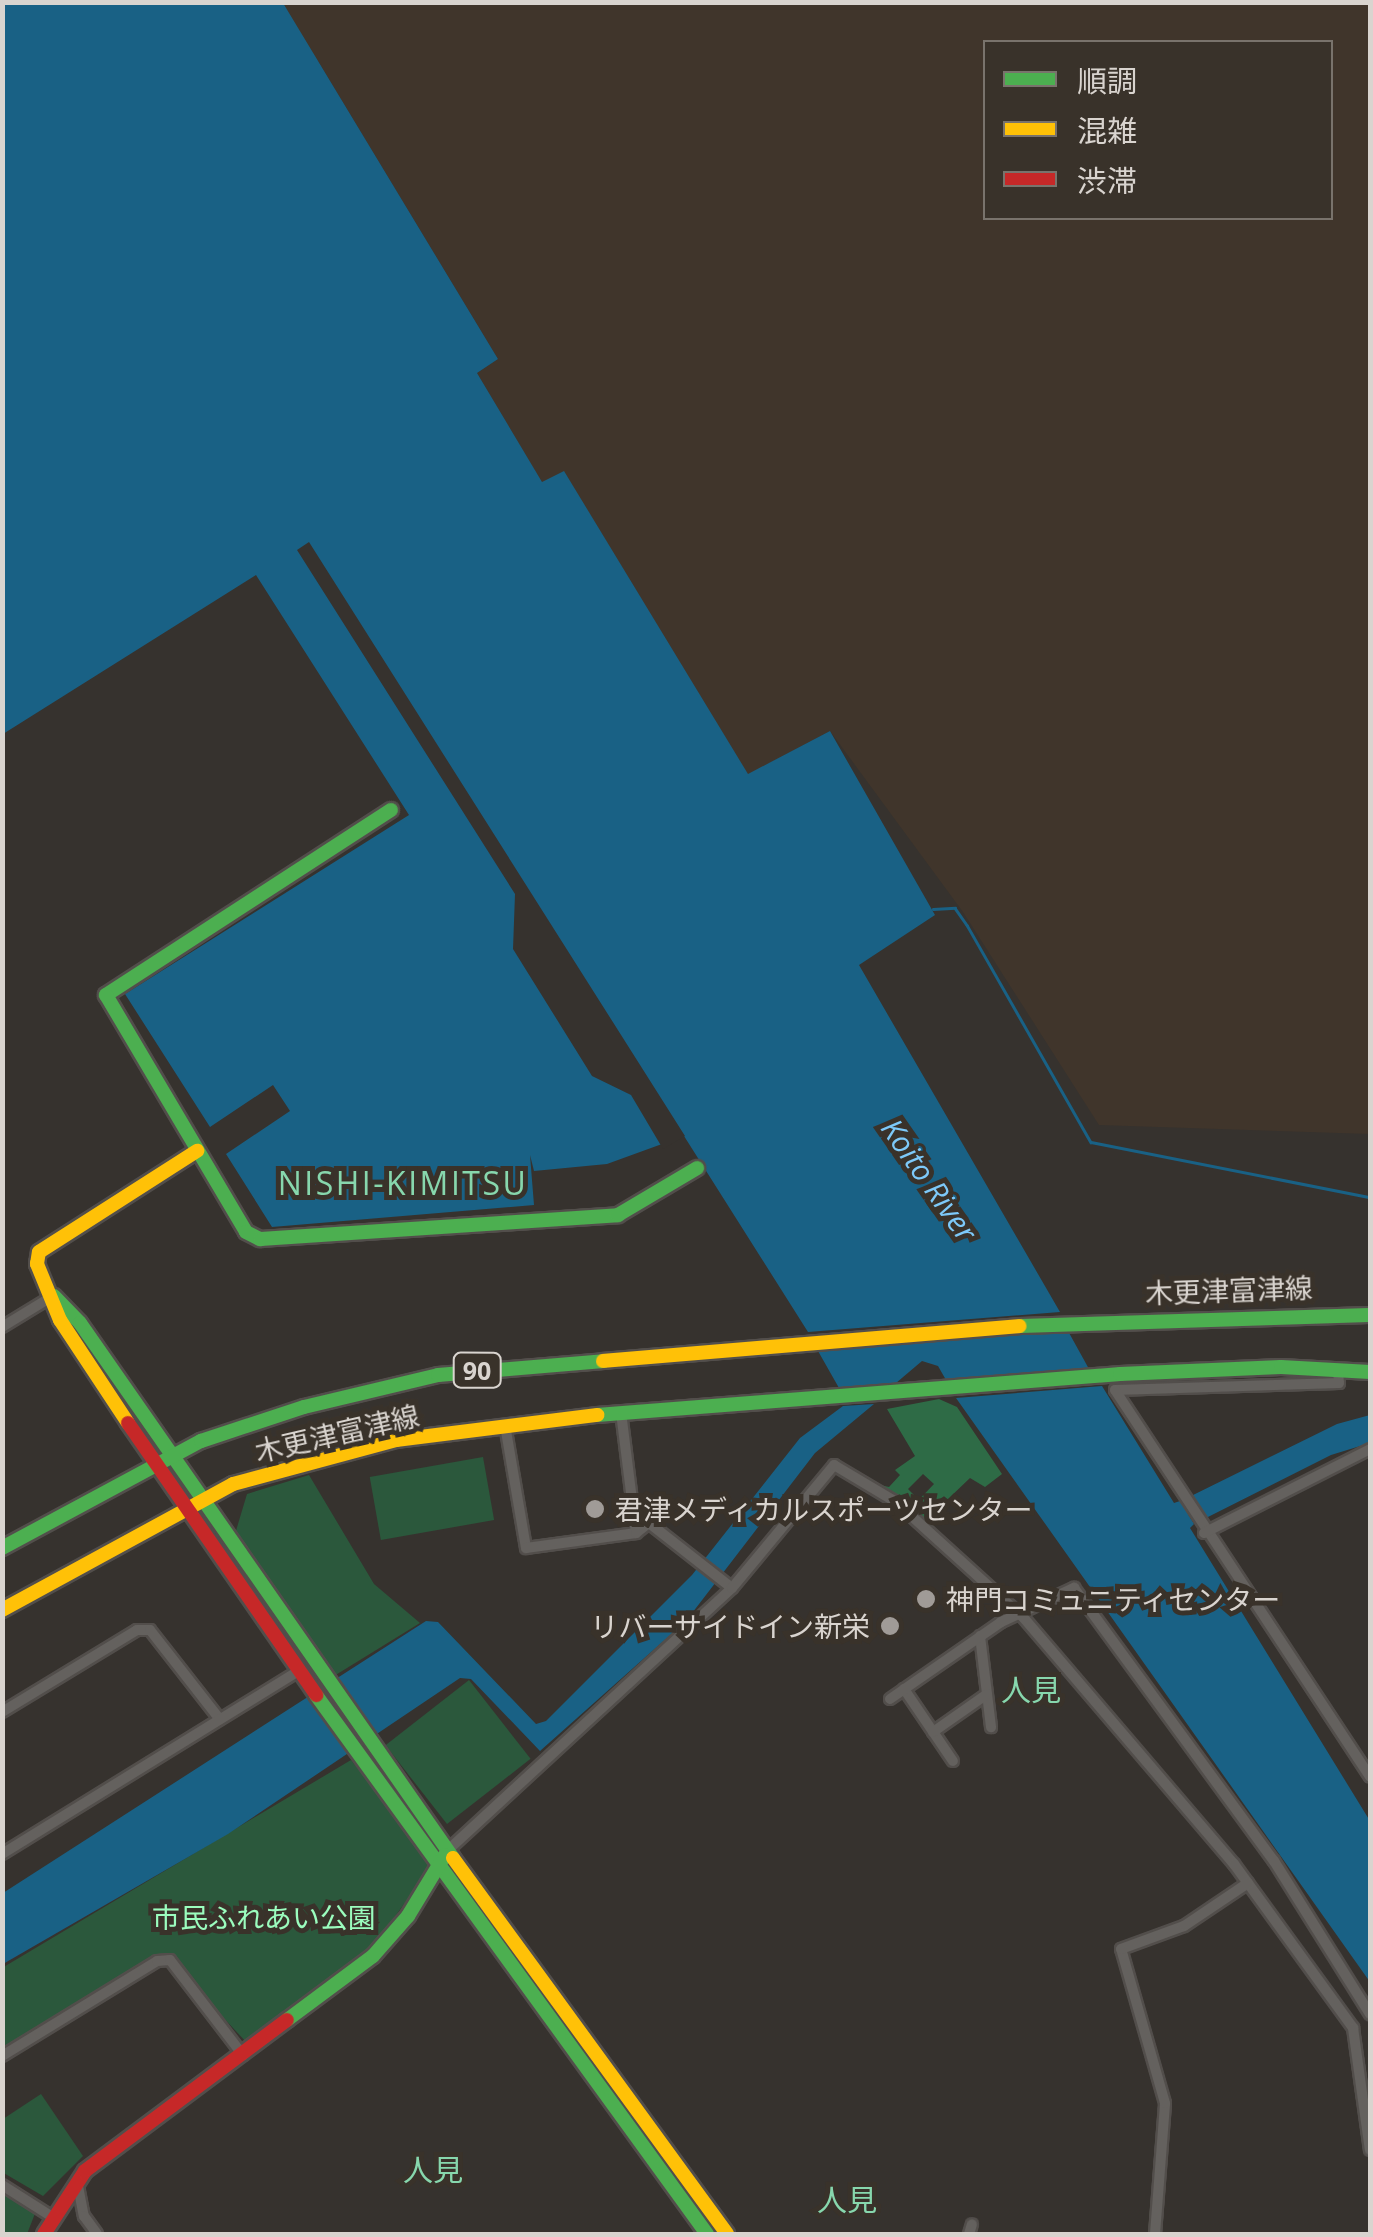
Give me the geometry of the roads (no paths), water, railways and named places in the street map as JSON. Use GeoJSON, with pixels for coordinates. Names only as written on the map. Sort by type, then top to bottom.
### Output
{"type":"FeatureCollection","features":[{"type":"Feature","properties":{"kind":"street"},"geometry":{"type":"LineString","coordinates":[[391,810],[106,994],[246,1232],[260,1239],[618,1216],[697,1168]]}},
{"type":"Feature","properties":{"kind":"street"},"geometry":{"type":"LineString","coordinates":[[197,1151],[42,1249],[37,1264],[60,1320],[181,1508],[298,1670],[316,1684]]}},
{"type":"Feature","properties":{"kind":"street"},"geometry":{"type":"LineString","coordinates":[[2,1327],[53,1296]]}},
{"type":"Feature","properties":{"kind":"street"},"geometry":{"type":"LineString","coordinates":[[53,1296],[80,1323],[316,1684],[727,2234]]}},
{"type":"Feature","properties":{"kind":"street","name":"木更津富津線"},"geometry":{"type":"LineString","coordinates":[[2,1548],[167,1456],[304,1407],[438,1374],[1090,1320],[1370,1314]]}},
{"type":"Feature","properties":{"kind":"street"},"geometry":{"type":"LineString","coordinates":[[1338,1370],[1339,1384],[1115,1390],[1202,1530],[1370,1776]]}},
{"type":"Feature","properties":{"kind":"street","name":"木更津富津線"},"geometry":{"type":"LineString","coordinates":[[2,1610],[197,1500],[336,1453],[505,1425],[621,1412],[1120,1374],[1338,1370]]}},
{"type":"Feature","properties":{"kind":"street","name":"90"},"geometry":{"type":"LineString","coordinates":[[1338,1370],[1370,1372]]}},
{"type":"Feature","properties":{"kind":"street"},"geometry":{"type":"LineString","coordinates":[[621,1412],[636,1533]]}},
{"type":"Feature","properties":{"kind":"street"},"geometry":{"type":"LineString","coordinates":[[505,1425],[526,1548],[636,1533],[650,1524],[728,1586]]}},
{"type":"Feature","properties":{"kind":"street"},"geometry":{"type":"LineString","coordinates":[[1202,1530],[1370,1450]]}},
{"type":"Feature","properties":{"kind":"street"},"geometry":{"type":"LineString","coordinates":[[44,2234],[78,2181],[373,1956],[444,1856],[728,1586],[834,1465],[896,1502],[1023,1617],[1104,1706],[1248,1883],[1354,2028],[1370,2150]]}},
{"type":"Feature","properties":{"kind":"street"},"geometry":{"type":"LineString","coordinates":[[890,1698],[980,1636],[1074,1588],[1274,1861],[1370,2014]]}},
{"type":"Feature","properties":{"kind":"street"},"geometry":{"type":"LineString","coordinates":[[2,1712],[137,1630],[150,1630],[218,1718]]}},
{"type":"Feature","properties":{"kind":"street"},"geometry":{"type":"LineString","coordinates":[[980,1636],[991,1727]]}},
{"type":"Feature","properties":{"kind":"street"},"geometry":{"type":"LineString","coordinates":[[2,1854],[298,1670]]}},
{"type":"Feature","properties":{"kind":"street"},"geometry":{"type":"LineString","coordinates":[[904,1689],[953,1761]]}},
{"type":"Feature","properties":{"kind":"street"},"geometry":{"type":"LineString","coordinates":[[933,1732],[987,1694]]}},
{"type":"Feature","properties":{"kind":"street"},"geometry":{"type":"LineString","coordinates":[[444,1856],[707,2234]]}},
{"type":"Feature","properties":{"kind":"street"},"geometry":{"type":"LineString","coordinates":[[1156,2234],[1165,2103],[1121,1948],[1184,1926],[1248,1883]]}},
{"type":"Feature","properties":{"kind":"street"},"geometry":{"type":"LineString","coordinates":[[2,2056],[157,1961],[170,1960],[242,2055]]}},
{"type":"Feature","properties":{"kind":"street"},"geometry":{"type":"LineString","coordinates":[[78,2181],[84,2216],[97,2234]]}},
{"type":"Feature","properties":{"kind":"street"},"geometry":{"type":"LineString","coordinates":[[2,2185],[54,2218]]}},
{"type":"Feature","properties":{"kind":"water","name":"Koito River"},"geometry":{"type":"Polygon","coordinates":[[[3,3],[283,3],[498,359],[477,373],[542,482],[564,471],[748,774],[830,731],[935,915],[859,965],[1060,1312],[808,1332],[684,1136],[607,1164],[534,1171],[530,1155],[534,1205],[272,1227],[226,1154],[290,1111],[273,1085],[210,1127],[125,994],[409,815],[256,575],[3,734],[3,3]]]}},
{"type":"Feature","properties":{"kind":"water"},"geometry":{"type":"Polygon","coordinates":[[[1068,1331],[1089,1369],[946,1380],[938,1366],[922,1361],[896,1383],[839,1388],[818,1351],[1068,1331]]]}},
{"type":"Feature","properties":{"kind":"water"},"geometry":{"type":"Polygon","coordinates":[[[1102,1386],[1174,1503],[1180,1501],[1194,1524],[1190,1528],[1370,1821],[1370,1982],[956,1398],[1102,1386]]]}},
{"type":"Feature","properties":{"kind":"water"},"geometry":{"type":"Polygon","coordinates":[[[874,1404],[815,1453],[686,1621],[540,1751],[471,1679],[460,1678],[228,1834],[3,1964],[3,1893],[426,1621],[438,1622],[536,1724],[546,1721],[692,1575],[800,1438],[843,1406],[874,1404]]]}},
{"type":"Feature","properties":{"kind":"water"},"geometry":{"type":"Polygon","coordinates":[[[1370,1415],[1370,1443],[1331,1455],[1200,1521],[1187,1498],[1337,1424],[1370,1415]]]}},
{"type":"Feature","properties":{"kind":"waterway"},"geometry":{"type":"LineString","coordinates":[[933,909],[955,908],[967,925],[1091,1142],[1370,1197]]}},
{"type":"Feature","properties":{"kind":"place","name":"君津メディカルスポーツセンター"},"geometry":{"type":"Point","coordinates":[595,1509]}},
{"type":"Feature","properties":{"kind":"place","name":"神門コミュニティセンター"},"geometry":{"type":"Point","coordinates":[926,1599]}},
{"type":"Feature","properties":{"kind":"place","name":"リバーサイドイン新栄"},"geometry":{"type":"Point","coordinates":[890,1626]}},
{"type":"Feature","properties":{"kind":"district","name":"NISHI-KIMITSU"},"geometry":{"type":"Point","coordinates":[403,1183]}},
{"type":"Feature","properties":{"kind":"district","name":"人見"},"geometry":{"type":"Point","coordinates":[1031,1690]}},
{"type":"Feature","properties":{"kind":"district","name":"人見"},"geometry":{"type":"Point","coordinates":[433,2170]}},
{"type":"Feature","properties":{"kind":"district","name":"人見"},"geometry":{"type":"Point","coordinates":[847,2200]}},
{"type":"Feature","properties":{"kind":"park label","name":"市民ふれあい公園"},"geometry":{"type":"Point","coordinates":[264,1917]}}]}
